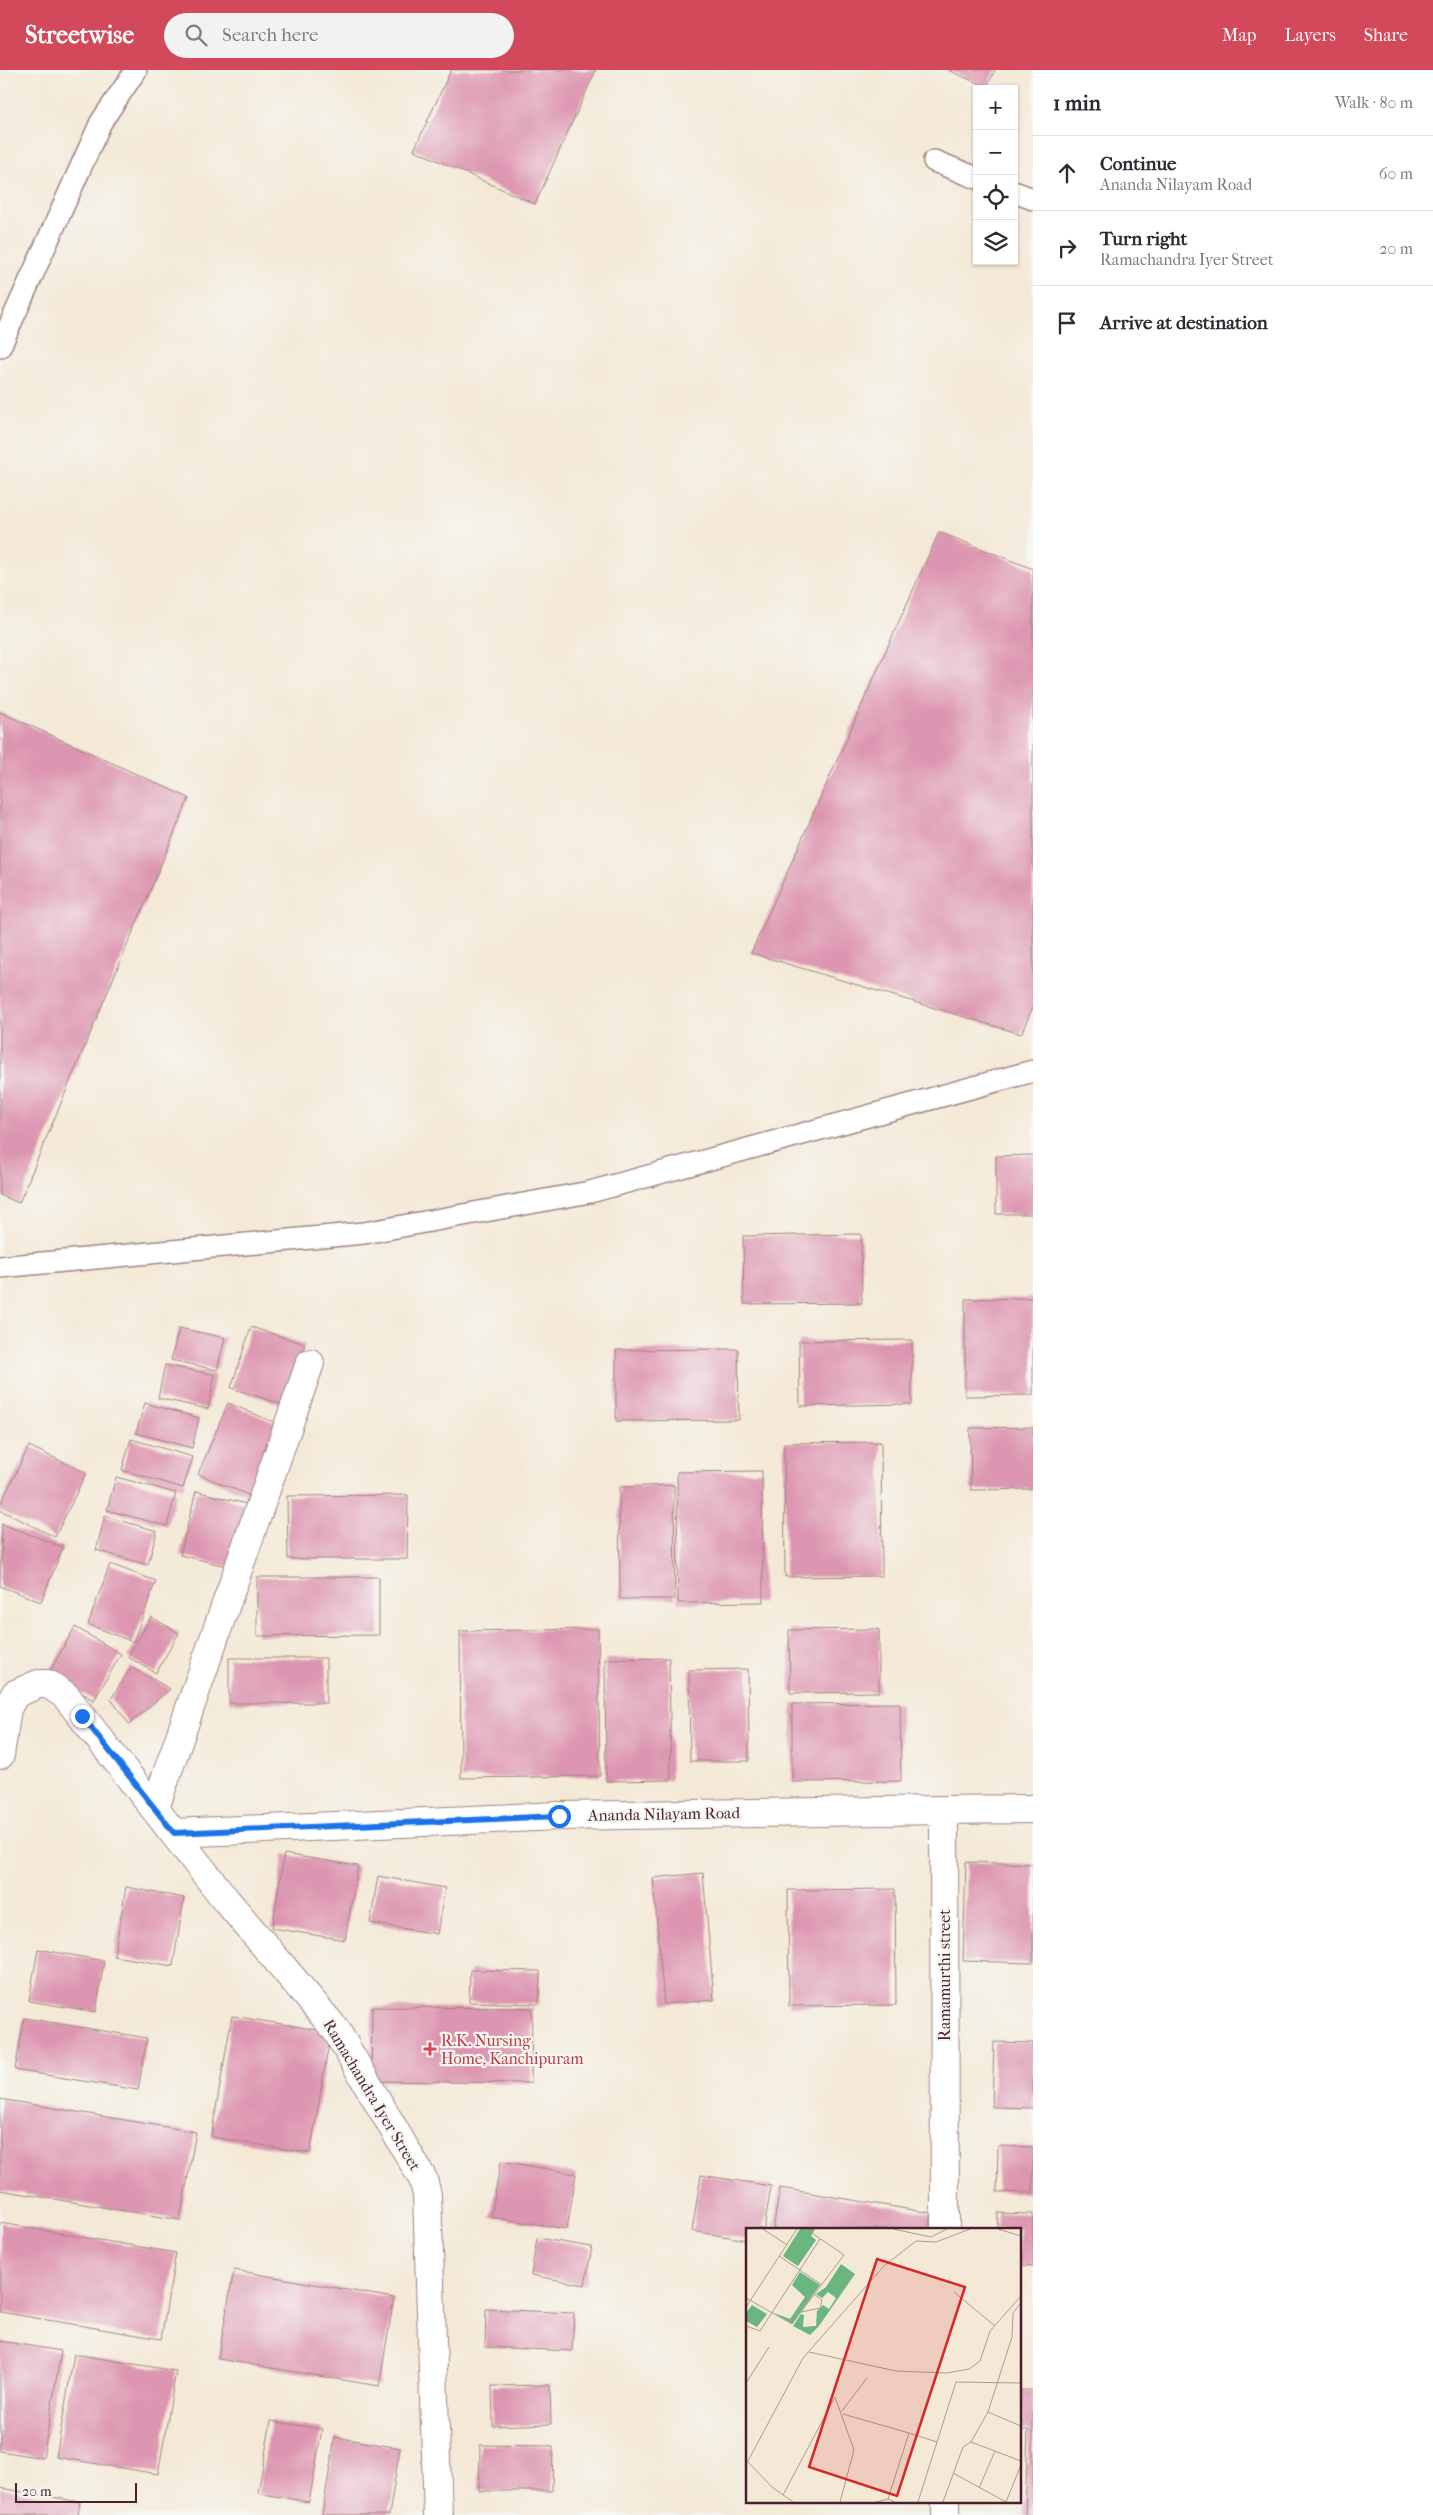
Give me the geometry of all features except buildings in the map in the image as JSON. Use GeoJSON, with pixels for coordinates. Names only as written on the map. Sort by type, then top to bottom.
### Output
{"type":"FeatureCollection","features":[{"type":"Feature","properties":{"kind":"street"},"geometry":{"type":"LineString","coordinates":[[155,1808],[310,1364]]}},
{"type":"Feature","properties":{"kind":"street","name":"Ramachandra Iyer Street"},"geometry":{"type":"LineString","coordinates":[[0,1755],[7,1709],[15,1694],[32,1685],[48,1684],[65,1695],[226,1900],[336,2030],[423,2179],[428,2195],[430,2329],[438,2515]]}},
{"type":"Feature","properties":{"kind":"street"},"geometry":{"type":"LineString","coordinates":[[944,1810],[1033,1809]]}},
{"type":"Feature","properties":{"kind":"street","name":"Ananda Nilayam Road"},"geometry":{"type":"LineString","coordinates":[[174,1833],[559,1816],[944,1810]]}},
{"type":"Feature","properties":{"kind":"street","name":"Ramamurthi street"},"geometry":{"type":"LineString","coordinates":[[944,1810],[945,2228]]}},
{"type":"Feature","properties":{"kind":"street"},"geometry":{"type":"LineString","coordinates":[[946,2502],[946,2515]]}},
{"type":"Feature","properties":{"kind":"lane"},"geometry":{"type":"LineString","coordinates":[[0,347],[101,122],[136,70]]}},
{"type":"Feature","properties":{"kind":"lane"},"geometry":{"type":"LineString","coordinates":[[934,162],[973,177]]}},
{"type":"Feature","properties":{"kind":"lane"},"geometry":{"type":"LineString","coordinates":[[1018,193],[1033,199]]}},
{"type":"Feature","properties":{"kind":"lane"},"geometry":{"type":"LineString","coordinates":[[0,1267],[364,1233],[590,1192],[1033,1071]]}},
{"type":"Feature","properties":{"kind":"place","name":"R.K. Nursing Home, Kanchipuram"},"geometry":{"type":"Point","coordinates":[430,2049]}},
{"type":"Feature","properties":{"kind":"route"},"geometry":{"type":"LineString","coordinates":[[82,1716],[174,1833],[559,1816]]}}]}
